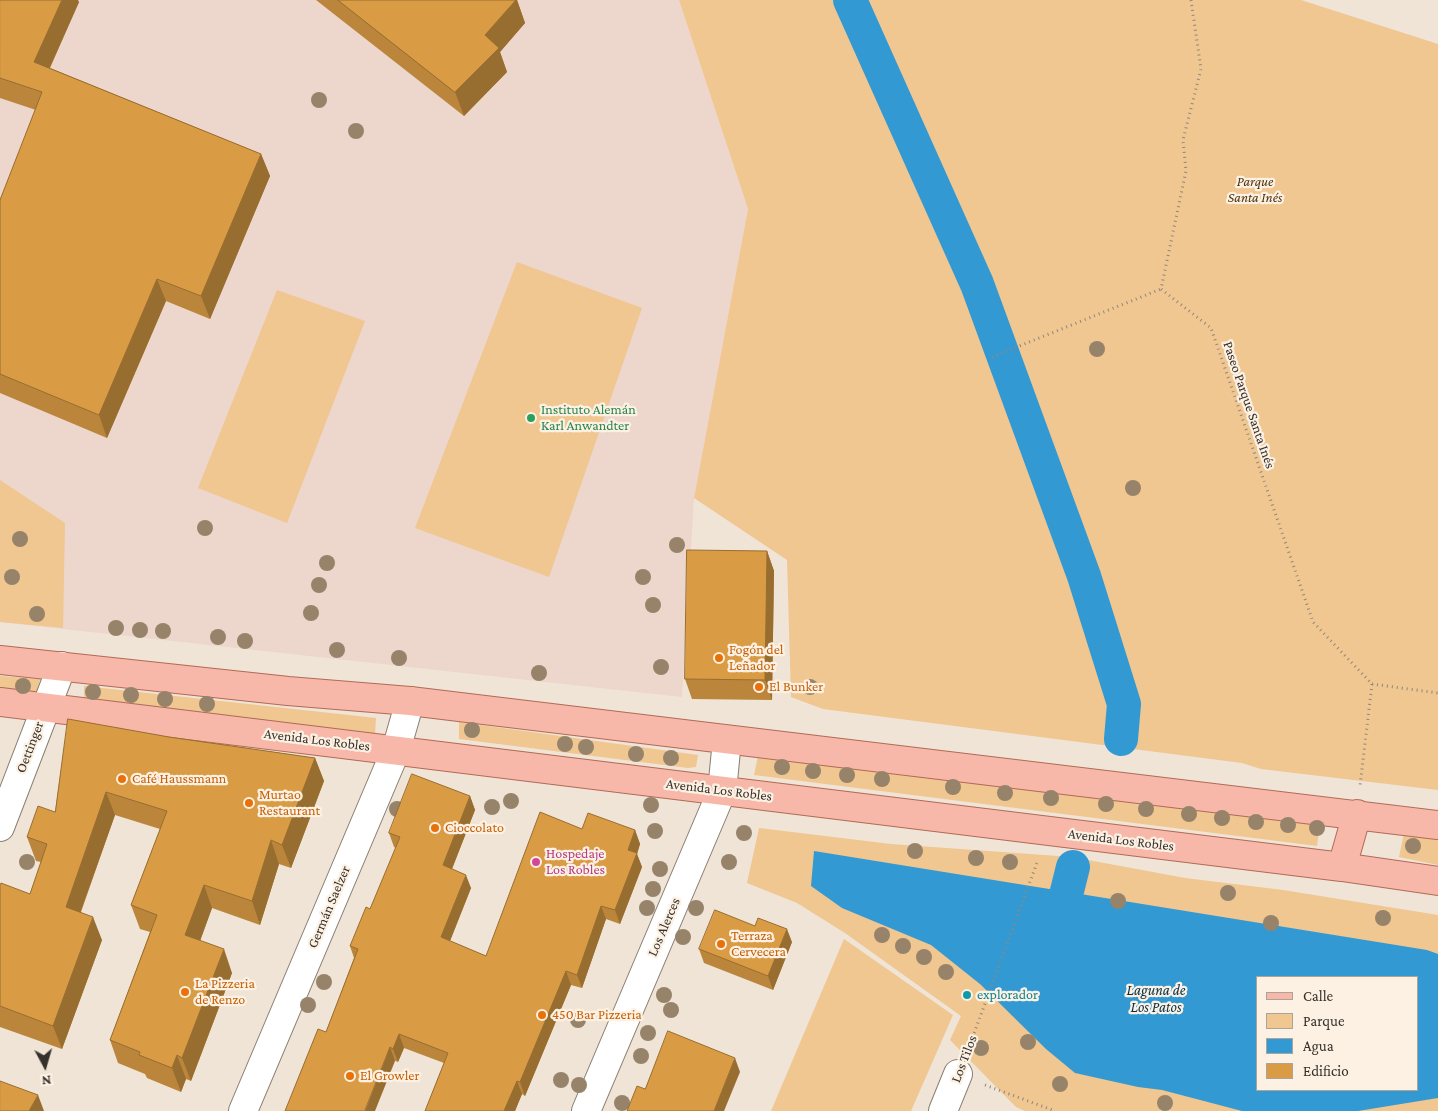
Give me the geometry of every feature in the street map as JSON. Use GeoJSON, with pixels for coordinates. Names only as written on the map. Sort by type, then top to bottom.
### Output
{"type":"FeatureCollection","features":[{"type":"Feature","properties":{"kind":"main road"},"geometry":{"type":"LineString","coordinates":[[0,660],[288,691],[410,701],[1438,825]]}},
{"type":"Feature","properties":{"kind":"main road","name":"Avenida Los Robles"},"geometry":{"type":"LineString","coordinates":[[0,702],[1342,867],[1438,881]]}},
{"type":"Feature","properties":{"kind":"main road"},"geometry":{"type":"LineString","coordinates":[[1342,867],[1356,814]]}},
{"type":"Feature","properties":{"kind":"street","name":"Oettinger"},"geometry":{"type":"LineString","coordinates":[[0,827],[62,666]]}},
{"type":"Feature","properties":{"kind":"street","name":"Germán Saelzer"},"geometry":{"type":"LineString","coordinates":[[243,1111],[396,750],[410,701]]}},
{"type":"Feature","properties":{"kind":"street","name":"Los Alerces"},"geometry":{"type":"LineString","coordinates":[[586,1111],[722,791],[727,740]]}},
{"type":"Feature","properties":{"kind":"street","name":"Los Tilos"},"geometry":{"type":"LineString","coordinates":[[942,1111],[958,1074]]}},
{"type":"Feature","properties":{"kind":"path"},"geometry":{"type":"LineString","coordinates":[[992,357],[1161,289],[1186,171],[1182,140],[1200,69],[1191,0]]}},
{"type":"Feature","properties":{"kind":"path","name":"Paseo Parque Santa Inés"},"geometry":{"type":"LineString","coordinates":[[1161,289],[1211,328],[1313,622],[1372,684]]}},
{"type":"Feature","properties":{"kind":"path"},"geometry":{"type":"LineString","coordinates":[[1356,814],[1372,684],[1438,693]]}},
{"type":"Feature","properties":{"kind":"path","name":"Los Tilos"},"geometry":{"type":"LineString","coordinates":[[958,1074],[1037,868]]}},
{"type":"Feature","properties":{"kind":"path"},"geometry":{"type":"LineString","coordinates":[[958,1074],[1055,1111]]}},
{"type":"Feature","properties":{"kind":"shaded area","name":"Instituto Alemán Karl Anwandter"},"geometry":{"type":"Polygon","coordinates":[[[0,0],[679,0],[748,209],[694,498],[682,697],[0,622],[0,0]]]}},
{"type":"Feature","properties":{"kind":"green space","name":"Parque Santa Inés"},"geometry":{"type":"Polygon","coordinates":[[[679,0],[1301,0],[1438,44],[1438,790],[1261,769],[1242,763],[823,709],[791,697],[787,560],[694,498],[748,209],[679,0]]]}},
{"type":"Feature","properties":{"kind":"green space","name":"Instituto Alemán Karl Anwandter"},"geometry":{"type":"Polygon","coordinates":[[[517,262],[642,308],[549,577],[415,528],[517,262]]]}},
{"type":"Feature","properties":{"kind":"green space"},"geometry":{"type":"Polygon","coordinates":[[[277,290],[365,321],[287,523],[198,488],[277,290]]]}},
{"type":"Feature","properties":{"kind":"green space"},"geometry":{"type":"Polygon","coordinates":[[[0,480],[65,523],[63,628],[0,622],[0,480]]]}},
{"type":"Feature","properties":{"kind":"green space"},"geometry":{"type":"Polygon","coordinates":[[[0,676],[40,679],[37,696],[0,691],[0,676]]]}},
{"type":"Feature","properties":{"kind":"green space"},"geometry":{"type":"Polygon","coordinates":[[[84,686],[376,718],[375,735],[84,702],[84,686]]]}},
{"type":"Feature","properties":{"kind":"green space"},"geometry":{"type":"Polygon","coordinates":[[[459,722],[698,755],[696,767],[688,768],[459,739],[459,722]]]}},
{"type":"Feature","properties":{"kind":"green space"},"geometry":{"type":"Polygon","coordinates":[[[758,756],[1320,824],[1317,846],[754,775],[758,756]]]}},
{"type":"Feature","properties":{"kind":"green space","name":"Laguna de Los Patos"},"geometry":{"type":"Polygon","coordinates":[[[759,828],[891,844],[1072,857],[1185,878],[1283,890],[1438,915],[1438,1111],[1025,1111],[1016,1107],[950,1040],[961,1016],[845,933],[797,903],[747,883],[759,828]]]}},
{"type":"Feature","properties":{"kind":"green space"},"geometry":{"type":"Polygon","coordinates":[[[1404,833],[1438,838],[1438,865],[1399,857],[1404,833]]]}},
{"type":"Feature","properties":{"kind":"green space"},"geometry":{"type":"Polygon","coordinates":[[[844,939],[953,1015],[911,1111],[771,1111],[844,939]]]}},
{"type":"Feature","properties":{"kind":"water","name":"Laguna de Los Patos"},"geometry":{"type":"Polygon","coordinates":[[[814,851],[1427,950],[1438,954],[1438,1098],[1358,1111],[1242,1111],[1162,1090],[1138,1087],[1075,1073],[1046,1049],[980,984],[931,945],[842,908],[811,886],[814,851]]]}},
{"type":"Feature","properties":{"kind":"building"},"geometry":{"type":"Polygon","coordinates":[[[0,0],[62,0],[34,62],[261,154],[201,296],[157,279],[99,415],[0,374],[0,200],[42,92],[0,78],[0,0]]]}},
{"type":"Feature","properties":{"kind":"building"},"geometry":{"type":"Polygon","coordinates":[[[338,0],[516,0],[485,35],[499,48],[455,92],[338,0]]]}},
{"type":"Feature","properties":{"kind":"building"},"geometry":{"type":"Polygon","coordinates":[[[687,550],[767,551],[765,680],[685,679],[687,550]]]}},
{"type":"Feature","properties":{"kind":"building"},"geometry":{"type":"Polygon","coordinates":[[[68,719],[169,737],[315,758],[282,845],[271,840],[252,901],[204,885],[185,935],[224,949],[182,1058],[177,1055],[172,1068],[139,1055],[140,1052],[110,1040],[157,915],[131,905],[167,811],[106,792],[66,907],[93,917],[53,1026],[0,1006],[0,885],[1,883],[30,894],[47,844],[27,837],[38,806],[55,812],[68,719]]]}},
{"type":"Feature","properties":{"kind":"building"},"geometry":{"type":"Polygon","coordinates":[[[412,774],[470,796],[443,865],[466,875],[441,937],[486,956],[540,812],[582,829],[588,813],[635,830],[628,850],[637,853],[615,910],[601,906],[577,975],[566,971],[520,1082],[517,1081],[504,1111],[425,1111],[448,1053],[399,1034],[393,1049],[390,1047],[366,1111],[285,1111],[318,1029],[326,1032],[358,949],[350,946],[366,907],[370,909],[400,837],[389,833],[412,774]]]}},
{"type":"Feature","properties":{"kind":"building"},"geometry":{"type":"Polygon","coordinates":[[[715,910],[755,926],[758,918],[787,929],[768,976],[699,949],[715,910]]]}},
{"type":"Feature","properties":{"kind":"building"},"geometry":{"type":"Polygon","coordinates":[[[668,1031],[735,1058],[714,1111],[627,1111],[637,1086],[645,1089],[668,1031]]]}},
{"type":"Feature","properties":{"kind":"building"},"geometry":{"type":"Polygon","coordinates":[[[0,1081],[38,1095],[29,1111],[0,1111],[0,1081]]]}},
{"type":"Feature","properties":{"kind":"waterway"},"geometry":{"type":"LineString","coordinates":[[850,0],[977,284],[1084,576],[1124,704],[1121,739]]}},
{"type":"Feature","properties":{"kind":"waterway"},"geometry":{"type":"LineString","coordinates":[[1066,895],[1073,867]]}},
{"type":"Feature","properties":{"kind":"place","name":"Instituto Alemán Karl Anwandter"},"geometry":{"type":"Point","coordinates":[531,418]}},
{"type":"Feature","properties":{"kind":"place","name":"Fogón del Leñador"},"geometry":{"type":"Point","coordinates":[719,658]}},
{"type":"Feature","properties":{"kind":"place","name":"El Bunker"},"geometry":{"type":"Point","coordinates":[759,687]}},
{"type":"Feature","properties":{"kind":"place","name":"Café Haussmann"},"geometry":{"type":"Point","coordinates":[122,779]}},
{"type":"Feature","properties":{"kind":"place","name":"Murtao Restaurant"},"geometry":{"type":"Point","coordinates":[249,803]}},
{"type":"Feature","properties":{"kind":"place","name":"Cioccolato"},"geometry":{"type":"Point","coordinates":[435,828]}},
{"type":"Feature","properties":{"kind":"place","name":"Hospedaje Los Robles"},"geometry":{"type":"Point","coordinates":[536,862]}},
{"type":"Feature","properties":{"kind":"place","name":"Terraza Cervecera"},"geometry":{"type":"Point","coordinates":[721,944]}},
{"type":"Feature","properties":{"kind":"place","name":"La Pizzeria de Renzo"},"geometry":{"type":"Point","coordinates":[185,992]}},
{"type":"Feature","properties":{"kind":"place","name":"explorador"},"geometry":{"type":"Point","coordinates":[967,995]}},
{"type":"Feature","properties":{"kind":"place","name":"450 Bar Pizzeria"},"geometry":{"type":"Point","coordinates":[542,1015]}},
{"type":"Feature","properties":{"kind":"place","name":"El Growler"},"geometry":{"type":"Point","coordinates":[350,1076]}}]}
